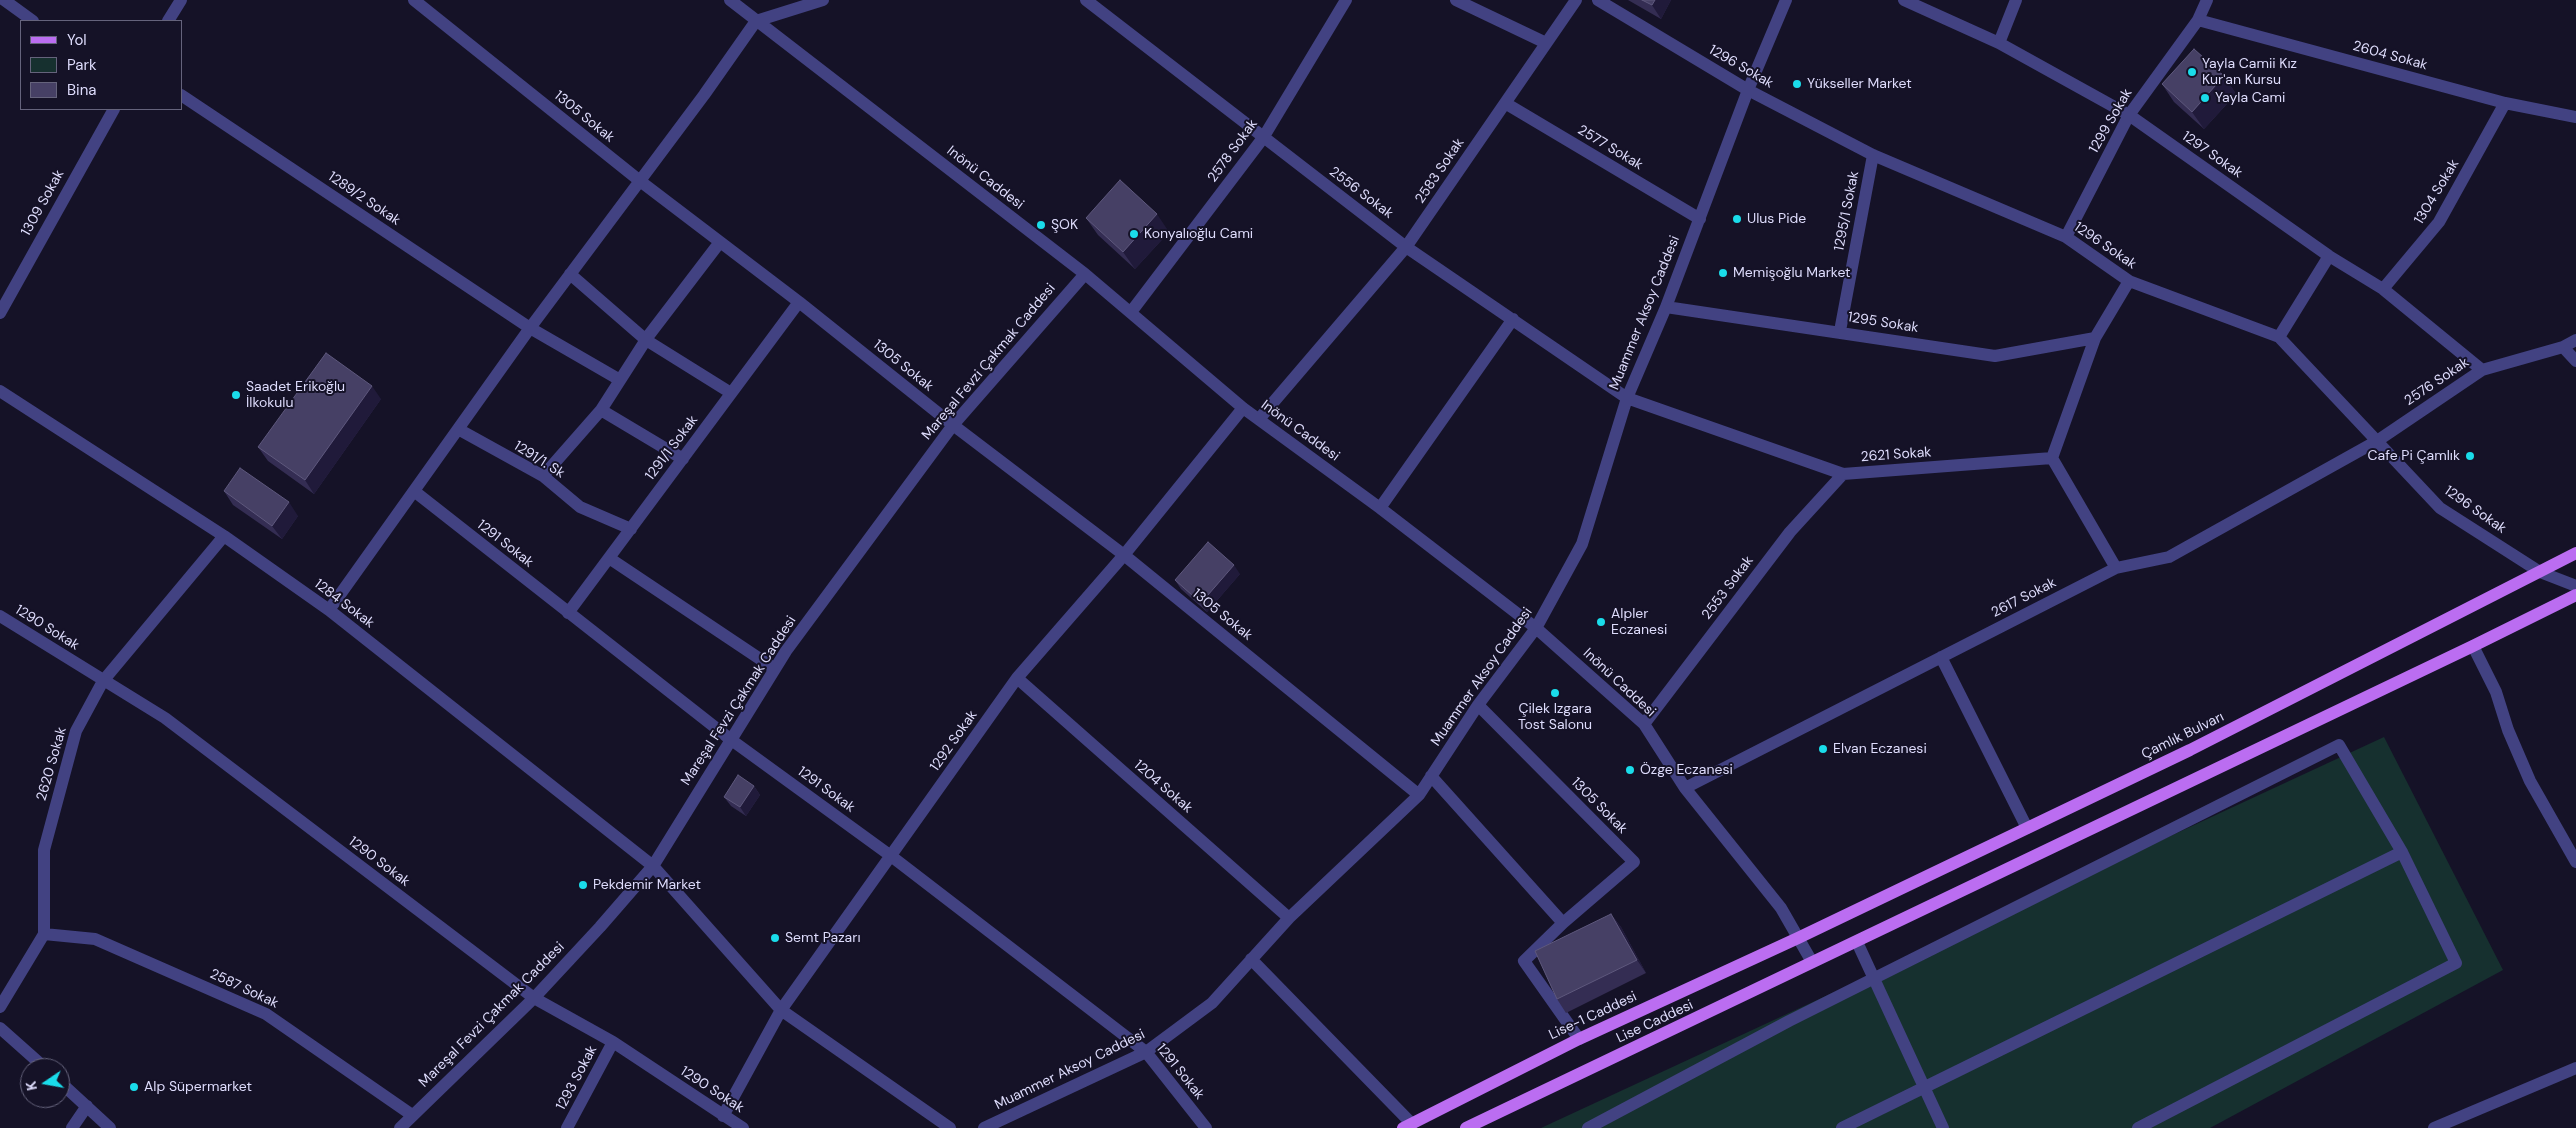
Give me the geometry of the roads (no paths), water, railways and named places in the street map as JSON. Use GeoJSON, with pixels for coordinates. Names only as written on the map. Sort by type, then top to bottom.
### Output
{"type":"FeatureCollection","features":[{"type":"Feature","properties":{"kind":"main road","name":"Çamlık Bulvarı"},"geometry":{"type":"LineString","coordinates":[[1798,938],[2190,750],[2576,553]]}},
{"type":"Feature","properties":{"kind":"main road"},"geometry":{"type":"LineString","coordinates":[[1857,942],[2576,595]]}},
{"type":"Feature","properties":{"kind":"main road","name":"Lise-1 Caddesi"},"geometry":{"type":"LineString","coordinates":[[1408,1126],[1578,1039],[1798,938]]}},
{"type":"Feature","properties":{"kind":"main road","name":"Lise Caddesi"},"geometry":{"type":"LineString","coordinates":[[1466,1128],[1857,942]]}},
{"type":"Feature","properties":{"kind":"street"},"geometry":{"type":"LineString","coordinates":[[4,0],[32,20]]}},
{"type":"Feature","properties":{"kind":"street"},"geometry":{"type":"LineString","coordinates":[[169,20],[181,0]]}},
{"type":"Feature","properties":{"kind":"street","name":"1305 Sokak"},"geometry":{"type":"LineString","coordinates":[[414,0],[640,181],[799,302],[952,425],[1124,555],[1419,795]]}},
{"type":"Feature","properties":{"kind":"street","name":"Inönü Caddesi"},"geometry":{"type":"LineString","coordinates":[[730,0],[1085,274],[1242,408],[1380,508],[1536,628],[1644,724],[1685,788],[1781,908],[1812,962]]}},
{"type":"Feature","properties":{"kind":"street"},"geometry":{"type":"LineString","coordinates":[[329,610],[530,328],[756,21],[823,0]]}},
{"type":"Feature","properties":{"kind":"street","name":"2556 Sokak"},"geometry":{"type":"LineString","coordinates":[[1086,0],[1406,247],[1627,398]]}},
{"type":"Feature","properties":{"kind":"street","name":"2578 Sokak"},"geometry":{"type":"LineString","coordinates":[[1131,312],[1263,138],[1346,0]]}},
{"type":"Feature","properties":{"kind":"street"},"geometry":{"type":"LineString","coordinates":[[1456,0],[1546,43]]}},
{"type":"Feature","properties":{"kind":"street","name":"2583 Sokak"},"geometry":{"type":"LineString","coordinates":[[1259,419],[1406,247],[1576,0]]}},
{"type":"Feature","properties":{"kind":"street","name":"1296 Sokak"},"geometry":{"type":"LineString","coordinates":[[1598,0],[1748,90],[1873,155],[2066,237],[2129,281],[2279,337],[2440,508],[2540,572],[2576,586]]}},
{"type":"Feature","properties":{"kind":"street","name":"Muammer Aksoy Caddesi"},"geometry":{"type":"LineString","coordinates":[[984,1128],[1146,1052],[1212,1003],[1289,918],[1419,795],[1478,705],[1536,628],[1582,544],[1627,398],[1666,307],[1748,90],[1786,0]]}},
{"type":"Feature","properties":{"kind":"street","name":"1297 Sokak"},"geometry":{"type":"LineString","coordinates":[[1904,0],[1998,43],[2129,114],[2329,256],[2383,289],[2482,370]]}},
{"type":"Feature","properties":{"kind":"street"},"geometry":{"type":"LineString","coordinates":[[1998,43],[2016,0]]}},
{"type":"Feature","properties":{"kind":"street","name":"1299 Sokak"},"geometry":{"type":"LineString","coordinates":[[2066,237],[2129,114],[2198,20],[2207,0]]}},
{"type":"Feature","properties":{"kind":"street","name":"2604 Sokak"},"geometry":{"type":"LineString","coordinates":[[2198,20],[2505,103],[2576,117]]}},
{"type":"Feature","properties":{"kind":"street","name":"1289/2 Sokak"},"geometry":{"type":"LineString","coordinates":[[182,96],[530,328],[620,380]]}},
{"type":"Feature","properties":{"kind":"street","name":"2577 Sokak"},"geometry":{"type":"LineString","coordinates":[[1505,103],[1700,219]]}},
{"type":"Feature","properties":{"kind":"street","name":"1304 Sokak"},"geometry":{"type":"LineString","coordinates":[[2383,289],[2439,222],[2505,103]]}},
{"type":"Feature","properties":{"kind":"street","name":"1309 Sokak"},"geometry":{"type":"LineString","coordinates":[[0,313],[113,110]]}},
{"type":"Feature","properties":{"kind":"street","name":"1295/1 Sokak"},"geometry":{"type":"LineString","coordinates":[[1840,331],[1873,155]]}},
{"type":"Feature","properties":{"kind":"street"},"geometry":{"type":"LineString","coordinates":[[544,476],[601,410],[646,340],[720,242]]}},
{"type":"Feature","properties":{"kind":"street"},"geometry":{"type":"LineString","coordinates":[[2279,337],[2329,256]]}},
{"type":"Feature","properties":{"kind":"street"},"geometry":{"type":"LineString","coordinates":[[570,274],[646,340],[731,393]]}},
{"type":"Feature","properties":{"kind":"street","name":"Mareşal Fevzi Çakmak Caddesi"},"geometry":{"type":"LineString","coordinates":[[400,1128],[534,998],[653,866],[774,669],[952,425],[1085,274]]}},
{"type":"Feature","properties":{"kind":"street"},"geometry":{"type":"LineString","coordinates":[[2116,568],[2052,458],[2095,338],[2129,281]]}},
{"type":"Feature","properties":{"kind":"street","name":"1291/1 Sokak"},"geometry":{"type":"LineString","coordinates":[[568,613],[799,302]]}},
{"type":"Feature","properties":{"kind":"street","name":"1295 Sokak"},"geometry":{"type":"LineString","coordinates":[[1666,307],[1840,331],[1995,356],[2095,338]]}},
{"type":"Feature","properties":{"kind":"street"},"geometry":{"type":"LineString","coordinates":[[1380,508],[1513,319]]}},
{"type":"Feature","properties":{"kind":"street","name":"2576 Sokak"},"geometry":{"type":"LineString","coordinates":[[2377,442],[2482,370],[2562,347],[2576,340]]}},
{"type":"Feature","properties":{"kind":"street"},"geometry":{"type":"LineString","coordinates":[[2562,347],[2576,361]]}},
{"type":"Feature","properties":{"kind":"street","name":"1284 Sokak"},"geometry":{"type":"LineString","coordinates":[[0,391],[224,536],[329,610],[653,866],[781,1010],[950,1128]]}},
{"type":"Feature","properties":{"kind":"street","name":"2621 Sokak"},"geometry":{"type":"LineString","coordinates":[[1627,398],[1843,474],[2052,458]]}},
{"type":"Feature","properties":{"kind":"street","name":"1292 Sokak"},"geometry":{"type":"LineString","coordinates":[[723,1116],[781,1010],[1017,678],[1124,555],[1242,408]]}},
{"type":"Feature","properties":{"kind":"street"},"geometry":{"type":"LineString","coordinates":[[601,410],[683,459]]}},
{"type":"Feature","properties":{"kind":"street","name":"1291/1. Sk"},"geometry":{"type":"LineString","coordinates":[[458,429],[544,476],[580,507],[630,529]]}},
{"type":"Feature","properties":{"kind":"street","name":"2617 Sokak"},"geometry":{"type":"LineString","coordinates":[[1685,788],[2116,568],[2169,557],[2377,442]]}},
{"type":"Feature","properties":{"kind":"street","name":"2553 Sokak"},"geometry":{"type":"LineString","coordinates":[[1644,724],[1790,532],[1843,474]]}},
{"type":"Feature","properties":{"kind":"street","name":"1291 Sokak"},"geometry":{"type":"LineString","coordinates":[[414,491],[730,739],[891,856],[1146,1052],[1206,1128]]}},
{"type":"Feature","properties":{"kind":"street","name":"2620 Sokak"},"geometry":{"type":"LineString","coordinates":[[44,934],[44,850],[76,731],[103,681],[224,536]]}},
{"type":"Feature","properties":{"kind":"street"},"geometry":{"type":"LineString","coordinates":[[609,558],[774,669]]}},
{"type":"Feature","properties":{"kind":"street","name":"1290 Sokak"},"geometry":{"type":"LineString","coordinates":[[0,616],[165,718],[534,998],[613,1042],[742,1128]]}},
{"type":"Feature","properties":{"kind":"street"},"geometry":{"type":"LineString","coordinates":[[2473,646],[2496,692],[2508,730],[2530,781],[2576,862]]}},
{"type":"Feature","properties":{"kind":"street"},"geometry":{"type":"LineString","coordinates":[[1941,656],[2027,828]]}},
{"type":"Feature","properties":{"kind":"street","name":"1204 Sokak"},"geometry":{"type":"LineString","coordinates":[[1017,678],[1289,918]]}},
{"type":"Feature","properties":{"kind":"street","name":"1305 Sokak"},"geometry":{"type":"LineString","coordinates":[[1478,705],[1634,862],[1563,923],[1524,961],[1578,1039]]}},
{"type":"Feature","properties":{"kind":"street"},"geometry":{"type":"LineString","coordinates":[[1588,1128],[1789,1021],[2339,745],[2402,852],[2456,963],[2138,1128]]}},
{"type":"Feature","properties":{"kind":"street"},"geometry":{"type":"LineString","coordinates":[[1431,776],[1563,923]]}},
{"type":"Feature","properties":{"kind":"street"},"geometry":{"type":"LineString","coordinates":[[1842,1128],[2402,852]]}},
{"type":"Feature","properties":{"kind":"street"},"geometry":{"type":"LineString","coordinates":[[0,1007],[44,934]]}},
{"type":"Feature","properties":{"kind":"street","name":"2587 Sokak"},"geometry":{"type":"LineString","coordinates":[[44,934],[95,939],[266,1014],[412,1115]]}},
{"type":"Feature","properties":{"kind":"street"},"geometry":{"type":"LineString","coordinates":[[1857,942],[1943,1128]]}},
{"type":"Feature","properties":{"kind":"street"},"geometry":{"type":"LineString","coordinates":[[1251,960],[1408,1126]]}},
{"type":"Feature","properties":{"kind":"street"},"geometry":{"type":"LineString","coordinates":[[0,1028],[34,1058]]}},
{"type":"Feature","properties":{"kind":"street","name":"1293 Sokak"},"geometry":{"type":"LineString","coordinates":[[567,1128],[613,1042]]}},
{"type":"Feature","properties":{"kind":"street"},"geometry":{"type":"LineString","coordinates":[[2434,1128],[2576,1068]]}},
{"type":"Feature","properties":{"kind":"street"},"geometry":{"type":"LineString","coordinates":[[70,1091],[110,1128]]}},
{"type":"Feature","properties":{"kind":"street"},"geometry":{"type":"LineString","coordinates":[[72,1128],[87,1106]]}},
{"type":"Feature","properties":{"kind":"place","name":"Yayla Camii Kız Kur'an Kursu"},"geometry":{"type":"Point","coordinates":[2192,72]}},
{"type":"Feature","properties":{"kind":"place","name":"Yükseller Market"},"geometry":{"type":"Point","coordinates":[1797,84]}},
{"type":"Feature","properties":{"kind":"place","name":"Yayla Cami"},"geometry":{"type":"Point","coordinates":[2205,98]}},
{"type":"Feature","properties":{"kind":"place","name":"Ulus Pide"},"geometry":{"type":"Point","coordinates":[1737,219]}},
{"type":"Feature","properties":{"kind":"place","name":"ŞOK"},"geometry":{"type":"Point","coordinates":[1041,225]}},
{"type":"Feature","properties":{"kind":"place","name":"Konyalıoğlu Cami"},"geometry":{"type":"Point","coordinates":[1134,234]}},
{"type":"Feature","properties":{"kind":"place","name":"Memişoğlu Market"},"geometry":{"type":"Point","coordinates":[1723,273]}},
{"type":"Feature","properties":{"kind":"place","name":"Saadet Erikoğlu İlkokulu"},"geometry":{"type":"Point","coordinates":[236,395]}},
{"type":"Feature","properties":{"kind":"place","name":"Cafe Pi Çamlık"},"geometry":{"type":"Point","coordinates":[2470,456]}},
{"type":"Feature","properties":{"kind":"place","name":"Alpler Eczanesi"},"geometry":{"type":"Point","coordinates":[1601,622]}},
{"type":"Feature","properties":{"kind":"place","name":"Çilek Izgara Tost Salonu"},"geometry":{"type":"Point","coordinates":[1555,693]}},
{"type":"Feature","properties":{"kind":"place","name":"Elvan Eczanesi"},"geometry":{"type":"Point","coordinates":[1823,749]}},
{"type":"Feature","properties":{"kind":"place","name":"Özge Eczanesi"},"geometry":{"type":"Point","coordinates":[1630,770]}},
{"type":"Feature","properties":{"kind":"place","name":"Pekdemir Market"},"geometry":{"type":"Point","coordinates":[583,885]}},
{"type":"Feature","properties":{"kind":"place","name":"Semt Pazarı"},"geometry":{"type":"Point","coordinates":[775,938]}},
{"type":"Feature","properties":{"kind":"place","name":"Alp Süpermarket"},"geometry":{"type":"Point","coordinates":[134,1087]}}]}
